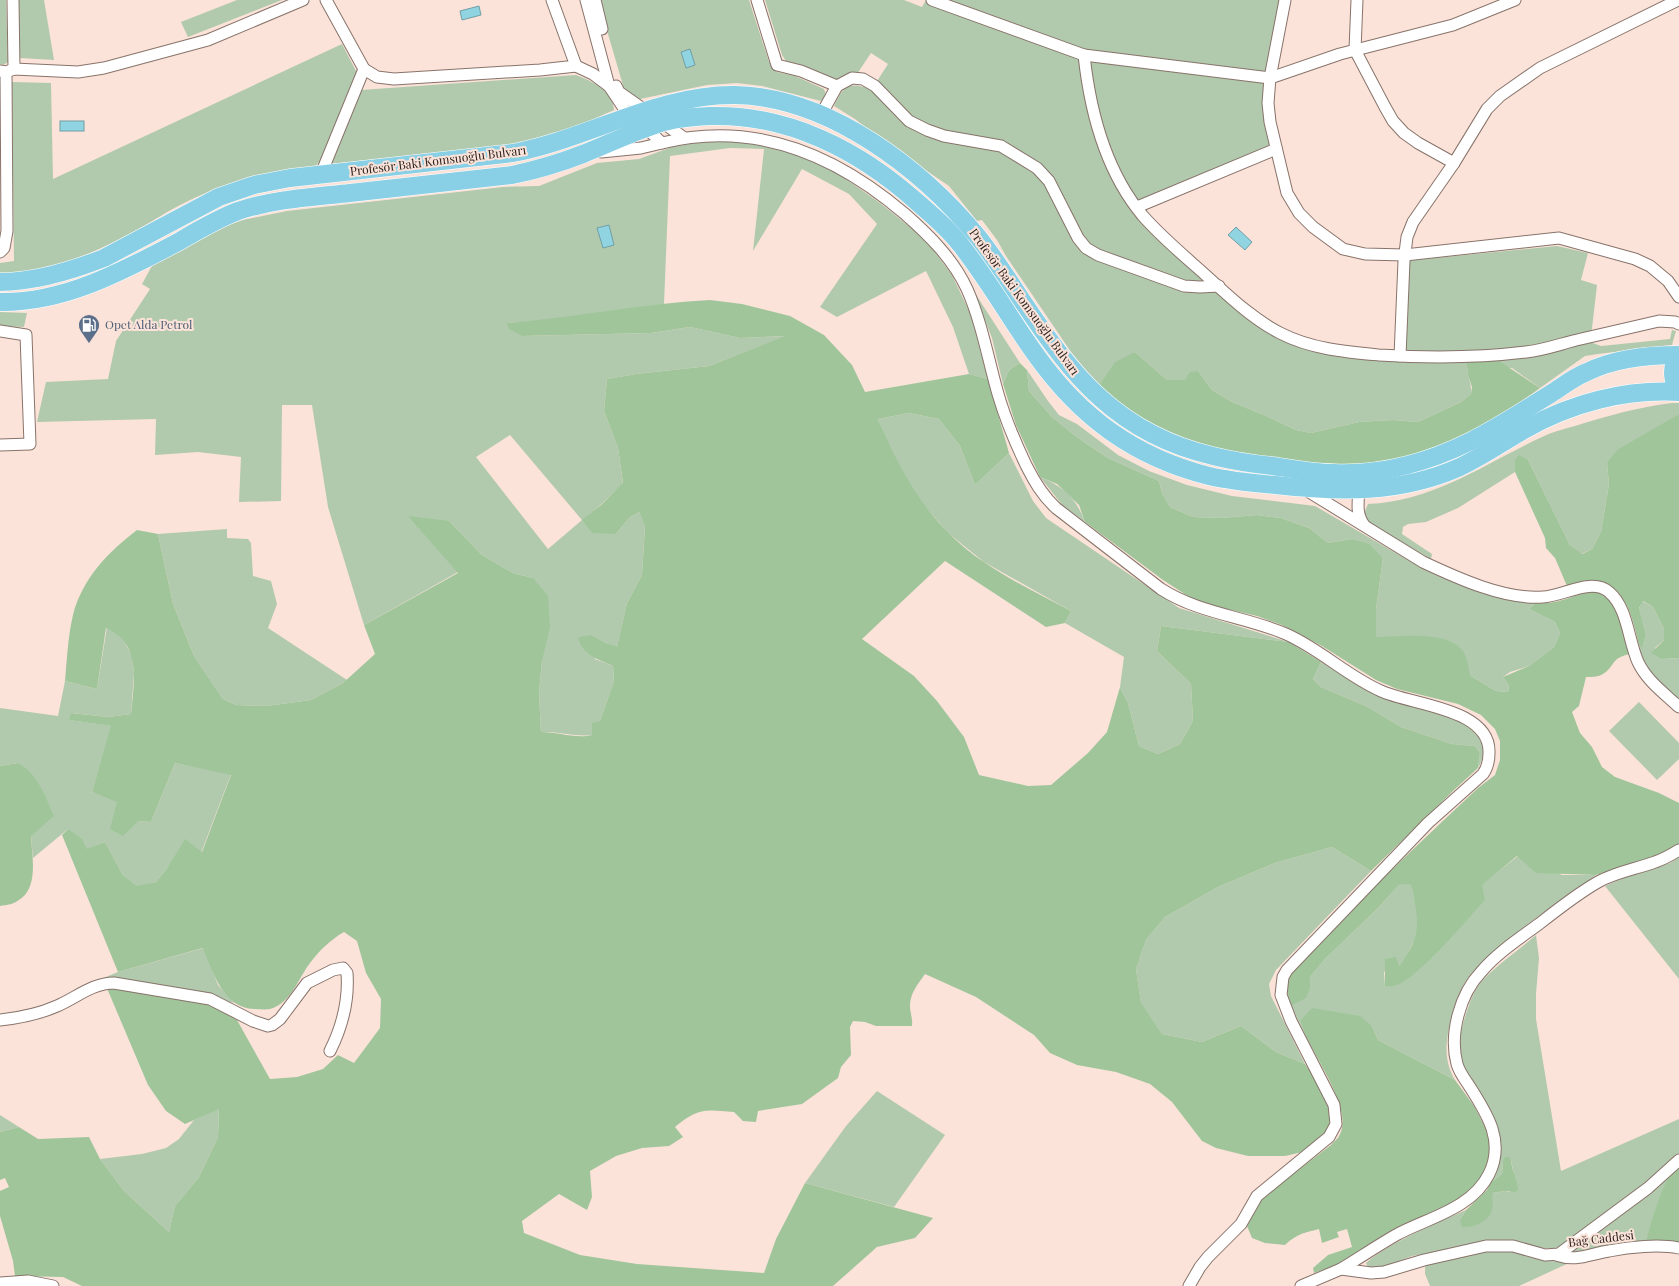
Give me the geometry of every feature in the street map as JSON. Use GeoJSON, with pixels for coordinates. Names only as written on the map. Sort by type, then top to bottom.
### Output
{"type":"FeatureCollection","features":[{"type":"Feature","properties":{"kind":"main road","name":"Profesör Baki Komsuoğlu Bulvarı"},"geometry":{"type":"LineString","coordinates":[[0,302],[40,298],[83,287],[119,272],[223,218],[256,206],[276,202],[512,175],[579,155],[693,99],[735,95],[759,97],[788,103],[822,113],[845,125],[887,153],[952,207],[979,238],[1055,349],[1087,387],[1103,402],[1156,437],[1188,450],[1238,462],[1313,472],[1351,473],[1389,469],[1436,456],[1471,441],[1576,378],[1601,366],[1633,358],[1679,355]]}},
{"type":"Feature","properties":{"kind":"main road","name":"Profesör Baki Komsuoğlu Bulvarı"},"geometry":{"type":"LineString","coordinates":[[0,282],[27,280],[72,270],[104,258],[235,190],[273,181],[514,153],[549,145],[629,116],[651,121],[710,116],[754,119],[803,131],[845,149],[872,166],[897,184],[951,233],[975,263],[1051,375],[1089,414],[1118,437],[1140,451],[1211,476],[1338,491],[1406,484],[1459,467],[1534,425],[1566,410],[1587,403],[1642,392],[1679,392]]}},
{"type":"Feature","properties":{"kind":"main road"},"geometry":{"type":"LineString","coordinates":[[1679,355],[1673,370],[1674,384],[1679,392]]}},
{"type":"Feature","properties":{"kind":"street"},"geometry":{"type":"LineString","coordinates":[[0,252],[4,248],[7,232],[7,71],[13,0]]}},
{"type":"Feature","properties":{"kind":"street"},"geometry":{"type":"LineString","coordinates":[[7,71],[78,72],[104,68],[208,40],[303,0]]}},
{"type":"Feature","properties":{"kind":"street"},"geometry":{"type":"LineString","coordinates":[[326,0],[364,69],[377,77],[394,79],[576,66],[593,74],[609,86]]}},
{"type":"Feature","properties":{"kind":"street"},"geometry":{"type":"LineString","coordinates":[[552,0],[576,66]]}},
{"type":"Feature","properties":{"kind":"street"},"geometry":{"type":"LineString","coordinates":[[586,0],[609,86],[629,116]]}},
{"type":"Feature","properties":{"kind":"street"},"geometry":{"type":"LineString","coordinates":[[594,0],[615,85],[619,92],[651,121],[662,142]]}},
{"type":"Feature","properties":{"kind":"street"},"geometry":{"type":"LineString","coordinates":[[757,0],[777,65],[801,71],[837,86]]}},
{"type":"Feature","properties":{"kind":"street"},"geometry":{"type":"LineString","coordinates":[[932,0],[1084,55],[1270,78],[1355,50],[1453,25],[1515,0]]}},
{"type":"Feature","properties":{"kind":"street"},"geometry":{"type":"LineString","coordinates":[[1285,0],[1270,78],[1268,103],[1270,122],[1287,192],[1299,213],[1313,227],[1343,249],[1365,254],[1405,255],[1558,238],[1635,259],[1650,266],[1668,281],[1679,297]]}},
{"type":"Feature","properties":{"kind":"street"},"geometry":{"type":"LineString","coordinates":[[1357,0],[1355,50],[1385,108],[1398,127],[1418,144],[1454,163]]}},
{"type":"Feature","properties":{"kind":"street"},"geometry":{"type":"LineString","coordinates":[[1400,356],[1407,237],[1413,222],[1454,163],[1487,109],[1516,83],[1540,68],[1678,0]]}},
{"type":"Feature","properties":{"kind":"street"},"geometry":{"type":"LineString","coordinates":[[1084,55],[1093,108],[1108,156],[1119,180],[1142,214],[1170,244],[1235,302],[1256,319],[1280,333],[1297,340],[1335,350],[1427,358],[1528,352],[1659,322],[1675,322],[1679,324]]}},
{"type":"Feature","properties":{"kind":"street"},"geometry":{"type":"LineString","coordinates":[[321,174],[364,69]]}},
{"type":"Feature","properties":{"kind":"street"},"geometry":{"type":"LineString","coordinates":[[822,113],[837,86],[852,78],[863,79],[875,86],[909,121],[944,136],[1001,146],[1037,168],[1054,188],[1078,238],[1086,248],[1098,255],[1184,286],[1219,286]]}},
{"type":"Feature","properties":{"kind":"street"},"geometry":{"type":"LineString","coordinates":[[651,121],[674,129],[683,137]]}},
{"type":"Feature","properties":{"kind":"street"},"geometry":{"type":"LineString","coordinates":[[579,155],[641,148],[683,137],[750,137],[802,150],[839,167],[893,204],[926,233],[949,259],[966,289],[982,331],[998,393],[1020,454],[1040,492],[1062,513],[1161,589],[1185,603],[1287,634],[1382,692],[1442,709],[1468,720],[1483,732],[1488,740],[1490,749],[1489,761],[1483,774],[1428,823],[1287,970],[1283,977],[1281,996],[1291,1022],[1334,1105],[1336,1124],[1330,1137],[1257,1196],[1241,1224],[1204,1262],[1189,1286]]}},
{"type":"Feature","properties":{"kind":"street"},"geometry":{"type":"LineString","coordinates":[[1137,206],[1276,149]]}},
{"type":"Feature","properties":{"kind":"street"},"geometry":{"type":"LineString","coordinates":[[0,331],[26,335],[30,444],[0,445]]}},
{"type":"Feature","properties":{"kind":"street"},"geometry":{"type":"LineString","coordinates":[[1304,488],[1422,562],[1492,589],[1535,598],[1593,586],[1605,589],[1616,599],[1620,607],[1634,651],[1643,670],[1652,683],[1679,707]]}},
{"type":"Feature","properties":{"kind":"street"},"geometry":{"type":"LineString","coordinates":[[1359,490],[1358,513],[1364,525]]}},
{"type":"Feature","properties":{"kind":"street"},"geometry":{"type":"LineString","coordinates":[[1300,1286],[1329,1280],[1341,1269],[1397,1235],[1462,1204],[1488,1176],[1493,1165],[1495,1151],[1492,1126],[1488,1116],[1457,1066],[1454,1044],[1454,1034],[1461,1008],[1480,972],[1512,945],[1599,881],[1617,873],[1654,862],[1679,850]]}},
{"type":"Feature","properties":{"kind":"street"},"geometry":{"type":"LineString","coordinates":[[0,1020],[46,1010],[66,1002],[94,986],[114,983],[210,999],[253,1021],[268,1026],[280,1019],[308,983],[333,970],[343,968],[348,973],[346,1001],[341,1028],[330,1051]]}},
{"type":"Feature","properties":{"kind":"street"},"geometry":{"type":"LineString","coordinates":[[1556,1255],[1648,1188],[1679,1160]]}},
{"type":"Feature","properties":{"kind":"street","name":"Bağ Caddesi"},"geometry":{"type":"LineString","coordinates":[[1341,1269],[1371,1273],[1384,1272],[1424,1260],[1494,1245],[1513,1246],[1540,1254],[1573,1259],[1610,1250],[1668,1246],[1679,1248]]}},
{"type":"Feature","properties":{"kind":"street"},"geometry":{"type":"LineString","coordinates":[[0,1283],[28,1281],[53,1286]]}},
{"type":"Feature","properties":{"kind":"green space"},"geometry":{"type":"Polygon","coordinates":[[[0,0],[6,0],[8,62],[3,65],[0,64],[0,0]]]}},
{"type":"Feature","properties":{"kind":"green space"},"geometry":{"type":"Polygon","coordinates":[[[18,0],[44,0],[54,60],[20,58],[18,0]]]}},
{"type":"Feature","properties":{"kind":"green space"},"geometry":{"type":"Polygon","coordinates":[[[237,0],[282,0],[188,37],[181,22],[237,0]]]}},
{"type":"Feature","properties":{"kind":"green space"},"geometry":{"type":"Polygon","coordinates":[[[598,0],[749,0],[769,62],[777,72],[795,76],[824,89],[826,95],[821,101],[762,86],[737,83],[707,85],[640,99],[625,92],[598,0]]]}},
{"type":"Feature","properties":{"kind":"green space"},"geometry":{"type":"Polygon","coordinates":[[[765,0],[904,0],[922,7],[926,0],[1285,0],[1270,78],[1276,149],[1137,207],[1219,286],[1297,340],[1400,356],[1404,261],[1557,246],[1588,253],[1581,280],[1597,285],[1591,337],[1582,339],[1601,346],[1670,339],[1672,330],[1676,331],[1672,345],[1585,356],[1540,388],[1512,368],[1467,367],[1471,394],[1461,402],[1418,422],[1393,420],[1359,422],[1311,433],[1296,430],[1232,402],[1212,390],[1198,371],[1185,380],[1167,380],[1135,352],[1099,386],[1071,352],[982,220],[977,221],[949,186],[834,106],[841,93],[848,87],[857,86],[872,89],[888,64],[871,53],[857,74],[836,80],[801,65],[786,61],[782,55],[765,0]]]}},
{"type":"Feature","properties":{"kind":"green space"},"geometry":{"type":"Polygon","coordinates":[[[342,44],[357,73],[325,154],[315,167],[249,180],[217,189],[180,205],[121,239],[88,254],[54,266],[18,273],[0,274],[0,263],[14,261],[12,82],[51,83],[53,179],[342,44]]]}},
{"type":"Feature","properties":{"kind":"green space"},"geometry":{"type":"Polygon","coordinates":[[[576,75],[589,80],[606,92],[613,103],[614,110],[564,132],[535,142],[331,164],[361,90],[576,75]]]}},
{"type":"Feature","properties":{"kind":"green space"},"geometry":{"type":"Polygon","coordinates":[[[727,140],[778,147],[833,170],[880,203],[926,240],[952,275],[971,315],[988,379],[969,374],[953,327],[926,271],[837,317],[820,307],[877,224],[849,194],[802,169],[753,251],[764,149],[730,148],[670,156],[664,304],[549,320],[508,323],[522,336],[651,333],[690,327],[740,338],[786,336],[709,366],[607,379],[604,411],[618,448],[623,484],[583,521],[616,534],[629,518],[639,512],[645,525],[642,575],[627,603],[617,648],[592,635],[595,659],[613,666],[614,681],[600,721],[592,735],[541,732],[539,693],[542,661],[533,578],[513,573],[482,555],[449,521],[458,572],[364,625],[328,507],[312,405],[282,405],[281,501],[239,502],[241,457],[198,452],[155,455],[156,419],[37,422],[46,382],[108,379],[116,341],[150,289],[142,284],[153,264],[214,230],[243,220],[287,211],[503,187],[539,186],[597,163],[639,159],[672,147],[727,140]],[[510,435],[476,457],[548,549],[582,520],[510,435]]]}},
{"type":"Feature","properties":{"kind":"green space"},"geometry":{"type":"Polygon","coordinates":[[[973,290],[1020,363],[1009,370],[1003,384],[992,338],[973,290]]]}},
{"type":"Feature","properties":{"kind":"green space"},"geometry":{"type":"Polygon","coordinates":[[[710,300],[742,304],[790,316],[824,335],[852,365],[865,392],[969,374],[988,379],[1009,453],[975,485],[960,446],[939,419],[909,413],[878,419],[908,480],[920,499],[948,533],[994,569],[1071,611],[1065,623],[1046,627],[945,561],[862,639],[914,676],[937,701],[964,737],[979,775],[1028,786],[1051,785],[1088,753],[1107,732],[1120,687],[1128,703],[1139,746],[1158,754],[1180,744],[1193,721],[1191,684],[1157,651],[1161,626],[1289,642],[1321,662],[1313,679],[1321,687],[1368,707],[1401,727],[1452,744],[1475,746],[1480,753],[1478,768],[1371,871],[1332,847],[1275,863],[1218,887],[1165,917],[1146,940],[1136,969],[1141,1003],[1162,1034],[1202,1042],[1241,1026],[1276,1052],[1305,1064],[1326,1100],[1330,1115],[1329,1127],[1323,1137],[1307,1151],[1285,1156],[1248,1156],[1216,1148],[1202,1141],[1172,1102],[1150,1084],[1116,1072],[1077,1065],[1050,1053],[1034,1035],[976,997],[925,974],[911,997],[912,1026],[876,1026],[865,1022],[853,1021],[850,1027],[851,1055],[841,1067],[838,1078],[802,1104],[758,1111],[756,1122],[743,1121],[734,1112],[703,1111],[697,1113],[675,1127],[683,1137],[669,1146],[642,1148],[616,1156],[590,1171],[592,1197],[587,1210],[559,1194],[522,1221],[524,1233],[580,1255],[637,1264],[764,1273],[776,1239],[805,1183],[933,1218],[915,1238],[877,1247],[833,1286],[82,1286],[63,1277],[15,1276],[13,1261],[0,1216],[0,1191],[9,1187],[5,1178],[0,1180],[0,1132],[19,1127],[38,1139],[89,1137],[100,1159],[124,1191],[169,1232],[175,1206],[199,1177],[218,1137],[219,1109],[185,1124],[166,1111],[148,1085],[106,986],[182,998],[211,1005],[237,1020],[270,1079],[297,1077],[323,1069],[338,1055],[354,1063],[380,1028],[381,999],[366,973],[357,941],[344,932],[330,942],[310,963],[289,996],[283,1002],[270,1009],[243,1007],[227,996],[215,978],[203,948],[118,972],[62,835],[68,829],[82,839],[87,849],[105,842],[123,875],[136,886],[156,882],[168,867],[185,839],[202,852],[231,775],[175,763],[151,822],[138,821],[123,836],[110,829],[117,802],[92,792],[111,726],[69,720],[71,713],[108,717],[131,714],[134,677],[131,654],[126,644],[118,635],[106,628],[97,689],[65,681],[73,615],[77,602],[90,578],[106,557],[137,530],[158,534],[173,604],[194,656],[223,699],[236,705],[267,706],[311,700],[343,683],[375,654],[364,625],[458,573],[408,516],[449,521],[482,555],[513,573],[533,578],[548,596],[550,627],[542,661],[539,693],[541,732],[580,736],[592,735],[592,723],[600,721],[614,681],[613,666],[587,652],[578,637],[592,635],[617,647],[627,603],[642,575],[645,526],[639,512],[629,518],[616,534],[592,533],[582,520],[601,505],[623,483],[618,448],[604,411],[607,379],[709,366],[785,336],[740,338],[690,327],[651,333],[522,336],[509,329],[507,323],[659,304],[710,300]]]}},
{"type":"Feature","properties":{"kind":"green space"},"geometry":{"type":"Polygon","coordinates":[[[0,312],[27,313],[24,327],[0,326],[0,312]]]}},
{"type":"Feature","properties":{"kind":"green space"},"geometry":{"type":"Polygon","coordinates":[[[1135,352],[1167,380],[1185,380],[1190,372],[1198,371],[1212,390],[1232,402],[1296,430],[1311,433],[1359,422],[1393,420],[1418,422],[1461,402],[1471,394],[1472,387],[1468,375],[1466,357],[1490,355],[1540,388],[1477,430],[1425,453],[1376,463],[1341,465],[1303,463],[1265,459],[1192,441],[1159,428],[1128,409],[1099,386],[1115,362],[1135,352]]]}},
{"type":"Feature","properties":{"kind":"green space"},"geometry":{"type":"Polygon","coordinates":[[[1020,363],[1027,370],[1029,391],[1052,417],[1078,438],[1108,458],[1159,481],[1162,493],[1170,507],[1193,517],[1221,518],[1257,515],[1281,518],[1309,528],[1328,543],[1351,539],[1369,544],[1383,558],[1376,609],[1376,637],[1434,637],[1455,644],[1464,652],[1471,676],[1496,691],[1508,692],[1509,686],[1503,677],[1529,666],[1554,647],[1560,633],[1555,622],[1529,609],[1535,603],[1555,602],[1585,593],[1596,592],[1605,596],[1617,612],[1630,654],[1616,660],[1603,674],[1586,677],[1579,706],[1572,712],[1580,733],[1592,747],[1602,767],[1615,777],[1659,793],[1679,803],[1679,846],[1650,859],[1596,875],[1536,873],[1517,856],[1482,885],[1485,900],[1427,962],[1403,982],[1392,986],[1385,986],[1385,959],[1396,957],[1399,966],[1412,946],[1417,926],[1413,891],[1410,884],[1399,885],[1325,959],[1310,977],[1310,988],[1306,998],[1292,1005],[1287,987],[1290,976],[1304,957],[1423,840],[1478,788],[1495,775],[1500,760],[1500,741],[1495,729],[1481,715],[1458,704],[1397,689],[1376,680],[1322,646],[1282,625],[1257,616],[1197,602],[1163,580],[1085,522],[1079,505],[1057,484],[1040,477],[1016,425],[1003,384],[1009,370],[1020,363]]]}},
{"type":"Feature","properties":{"kind":"green space"},"geometry":{"type":"Polygon","coordinates":[[[1027,370],[1059,415],[1077,424],[1118,455],[1149,471],[1187,485],[1232,496],[1315,506],[1438,576],[1472,588],[1535,603],[1529,609],[1555,622],[1560,633],[1554,647],[1529,666],[1510,672],[1503,677],[1509,686],[1508,692],[1496,691],[1471,676],[1467,665],[1397,637],[1375,637],[1376,609],[1383,558],[1351,539],[1328,543],[1309,528],[1281,518],[1257,515],[1221,518],[1193,517],[1170,507],[1162,493],[1159,481],[1108,458],[1078,438],[1052,417],[1029,391],[1027,370]]]}},
{"type":"Feature","properties":{"kind":"green space"},"geometry":{"type":"Polygon","coordinates":[[[1679,403],[1679,414],[1607,463],[1609,484],[1601,532],[1592,549],[1581,554],[1570,545],[1528,460],[1515,460],[1515,472],[1458,508],[1426,522],[1408,524],[1403,527],[1402,534],[1432,554],[1431,559],[1372,525],[1365,518],[1368,504],[1415,496],[1437,489],[1550,434],[1623,412],[1679,403]]]}},
{"type":"Feature","properties":{"kind":"green space"},"geometry":{"type":"Polygon","coordinates":[[[909,413],[939,419],[960,446],[975,485],[1009,453],[1033,501],[1046,518],[1179,608],[1289,642],[1161,626],[1157,651],[1191,684],[1193,721],[1180,744],[1158,754],[1139,746],[1128,703],[1120,687],[1124,657],[1065,623],[1071,611],[984,562],[948,533],[917,497],[892,454],[878,419],[909,413]]]}},
{"type":"Feature","properties":{"kind":"green space"},"geometry":{"type":"Polygon","coordinates":[[[1679,414],[1679,658],[1662,659],[1651,653],[1664,640],[1664,629],[1653,607],[1643,601],[1639,608],[1646,635],[1642,648],[1639,645],[1631,614],[1614,588],[1605,583],[1594,581],[1567,586],[1555,558],[1546,548],[1545,538],[1515,472],[1515,460],[1519,455],[1528,460],[1570,545],[1582,554],[1592,549],[1601,532],[1609,484],[1607,463],[1617,450],[1679,414]]]}},
{"type":"Feature","properties":{"kind":"green space"},"geometry":{"type":"Polygon","coordinates":[[[1040,477],[1068,494],[1078,506],[1085,522],[1063,506],[1040,477]]]}},
{"type":"Feature","properties":{"kind":"green space"},"geometry":{"type":"Polygon","coordinates":[[[227,529],[227,538],[248,539],[251,543],[253,576],[271,581],[277,604],[268,628],[347,680],[311,700],[267,706],[236,705],[223,699],[194,656],[173,604],[158,534],[227,529]]]}},
{"type":"Feature","properties":{"kind":"green space"},"geometry":{"type":"Polygon","coordinates":[[[1642,601],[1653,607],[1664,629],[1664,640],[1655,648],[1662,659],[1679,658],[1679,699],[1654,676],[1644,662],[1639,645],[1642,647],[1646,635],[1639,609],[1642,601]]]}},
{"type":"Feature","properties":{"kind":"green space"},"geometry":{"type":"Polygon","coordinates":[[[107,627],[121,636],[132,656],[134,674],[131,714],[108,717],[72,713],[70,720],[112,726],[92,792],[117,801],[138,821],[151,822],[175,763],[231,774],[201,853],[168,867],[156,882],[136,887],[123,875],[105,842],[87,850],[68,829],[33,858],[18,763],[0,766],[0,708],[58,716],[65,681],[97,689],[107,627]]]}},
{"type":"Feature","properties":{"kind":"green space"},"geometry":{"type":"Polygon","coordinates":[[[1321,662],[1361,686],[1375,692],[1438,710],[1467,724],[1478,733],[1483,741],[1483,755],[1478,768],[1480,753],[1475,746],[1452,744],[1401,727],[1368,707],[1321,687],[1313,679],[1321,662]]]}},
{"type":"Feature","properties":{"kind":"green space"},"geometry":{"type":"Polygon","coordinates":[[[1639,702],[1679,743],[1679,759],[1657,780],[1609,731],[1639,702]]]}},
{"type":"Feature","properties":{"kind":"green space"},"geometry":{"type":"Polygon","coordinates":[[[18,763],[36,780],[54,816],[31,836],[33,871],[32,880],[25,895],[17,901],[0,906],[0,766],[18,763]]]}},
{"type":"Feature","properties":{"kind":"green space"},"geometry":{"type":"Polygon","coordinates":[[[1332,847],[1371,871],[1276,970],[1269,984],[1271,996],[1305,1064],[1276,1052],[1241,1026],[1202,1042],[1162,1034],[1141,1004],[1136,969],[1146,940],[1165,917],[1218,887],[1275,863],[1332,847]]]}},
{"type":"Feature","properties":{"kind":"green space"},"geometry":{"type":"Polygon","coordinates":[[[1518,856],[1562,875],[1596,875],[1512,936],[1470,975],[1461,989],[1456,1002],[1448,1035],[1448,1061],[1455,1080],[1378,1040],[1372,1026],[1300,1021],[1303,1032],[1289,1000],[1310,988],[1310,977],[1325,959],[1399,885],[1410,883],[1415,895],[1419,921],[1416,937],[1406,957],[1399,966],[1384,972],[1385,986],[1481,885],[1518,856]]]}},
{"type":"Feature","properties":{"kind":"green space"},"geometry":{"type":"Polygon","coordinates":[[[1679,857],[1679,979],[1605,886],[1631,875],[1670,863],[1679,857]]]}},
{"type":"Feature","properties":{"kind":"green space"},"geometry":{"type":"Polygon","coordinates":[[[1536,935],[1539,958],[1536,1019],[1561,1171],[1679,1119],[1679,1155],[1643,1187],[1559,1247],[1544,1248],[1513,1241],[1498,1240],[1412,1256],[1378,1269],[1368,1267],[1366,1263],[1401,1240],[1466,1210],[1460,1220],[1491,1197],[1493,1193],[1510,1192],[1514,1175],[1511,1160],[1503,1161],[1502,1174],[1491,1182],[1500,1157],[1501,1147],[1495,1127],[1463,1067],[1460,1056],[1461,1030],[1477,987],[1496,968],[1536,935]]]}},
{"type":"Feature","properties":{"kind":"green space"},"geometry":{"type":"Polygon","coordinates":[[[204,948],[218,985],[234,1003],[184,990],[151,984],[101,979],[118,972],[204,948]]]}},
{"type":"Feature","properties":{"kind":"green space"},"geometry":{"type":"Polygon","coordinates":[[[1312,1008],[1360,1016],[1372,1026],[1378,1040],[1455,1080],[1474,1106],[1486,1129],[1490,1146],[1490,1161],[1477,1183],[1462,1198],[1423,1216],[1334,1266],[1314,1273],[1313,1268],[1328,1255],[1352,1247],[1347,1229],[1337,1232],[1339,1237],[1322,1243],[1319,1229],[1300,1234],[1285,1245],[1265,1243],[1252,1238],[1247,1226],[1262,1198],[1331,1145],[1338,1137],[1343,1124],[1336,1095],[1300,1021],[1312,1008]]]}},
{"type":"Feature","properties":{"kind":"green space"},"geometry":{"type":"Polygon","coordinates":[[[877,1091],[945,1135],[894,1207],[805,1183],[846,1126],[877,1091]]]}},
{"type":"Feature","properties":{"kind":"green space"},"geometry":{"type":"Polygon","coordinates":[[[219,1108],[218,1137],[199,1177],[175,1206],[169,1232],[124,1191],[100,1159],[142,1154],[166,1148],[179,1139],[194,1120],[219,1108]]]}},
{"type":"Feature","properties":{"kind":"green space"},"geometry":{"type":"Polygon","coordinates":[[[0,1115],[19,1127],[0,1132],[0,1115]]]}},
{"type":"Feature","properties":{"kind":"green space"},"geometry":{"type":"Polygon","coordinates":[[[1505,1157],[1509,1157],[1511,1160],[1518,1190],[1515,1192],[1493,1193],[1493,1207],[1488,1217],[1476,1225],[1462,1227],[1460,1220],[1466,1210],[1487,1190],[1491,1182],[1502,1174],[1505,1157]]]}},
{"type":"Feature","properties":{"kind":"green space"},"geometry":{"type":"Polygon","coordinates":[[[1679,1163],[1679,1245],[1646,1241],[1663,1189],[1679,1163]]]}},
{"type":"Feature","properties":{"kind":"green space"},"geometry":{"type":"Polygon","coordinates":[[[1673,1169],[1657,1206],[1646,1241],[1580,1255],[1569,1252],[1673,1169]]]}},
{"type":"Feature","properties":{"kind":"green space"},"geometry":{"type":"Polygon","coordinates":[[[1496,1250],[1518,1252],[1549,1261],[1571,1262],[1519,1286],[1430,1286],[1425,1274],[1425,1267],[1430,1263],[1496,1250]]]}},
{"type":"Feature","properties":{"kind":"water"},"geometry":{"type":"Polygon","coordinates":[[[479,6],[481,15],[462,20],[460,11],[479,6]]]}},
{"type":"Feature","properties":{"kind":"water"},"geometry":{"type":"Polygon","coordinates":[[[690,49],[695,65],[686,68],[681,52],[690,49]]]}},
{"type":"Feature","properties":{"kind":"water"},"geometry":{"type":"Polygon","coordinates":[[[60,121],[84,121],[84,131],[60,131],[60,121]]]}},
{"type":"Feature","properties":{"kind":"water"},"geometry":{"type":"Polygon","coordinates":[[[609,225],[614,245],[603,248],[597,228],[609,225]]]}},
{"type":"Feature","properties":{"kind":"water"},"geometry":{"type":"Polygon","coordinates":[[[1236,227],[1252,242],[1245,250],[1228,235],[1236,227]]]}},
{"type":"Feature","properties":{"kind":"place","name":"Opet Alda Petrol"},"geometry":{"type":"Point","coordinates":[89,344]}}]}
